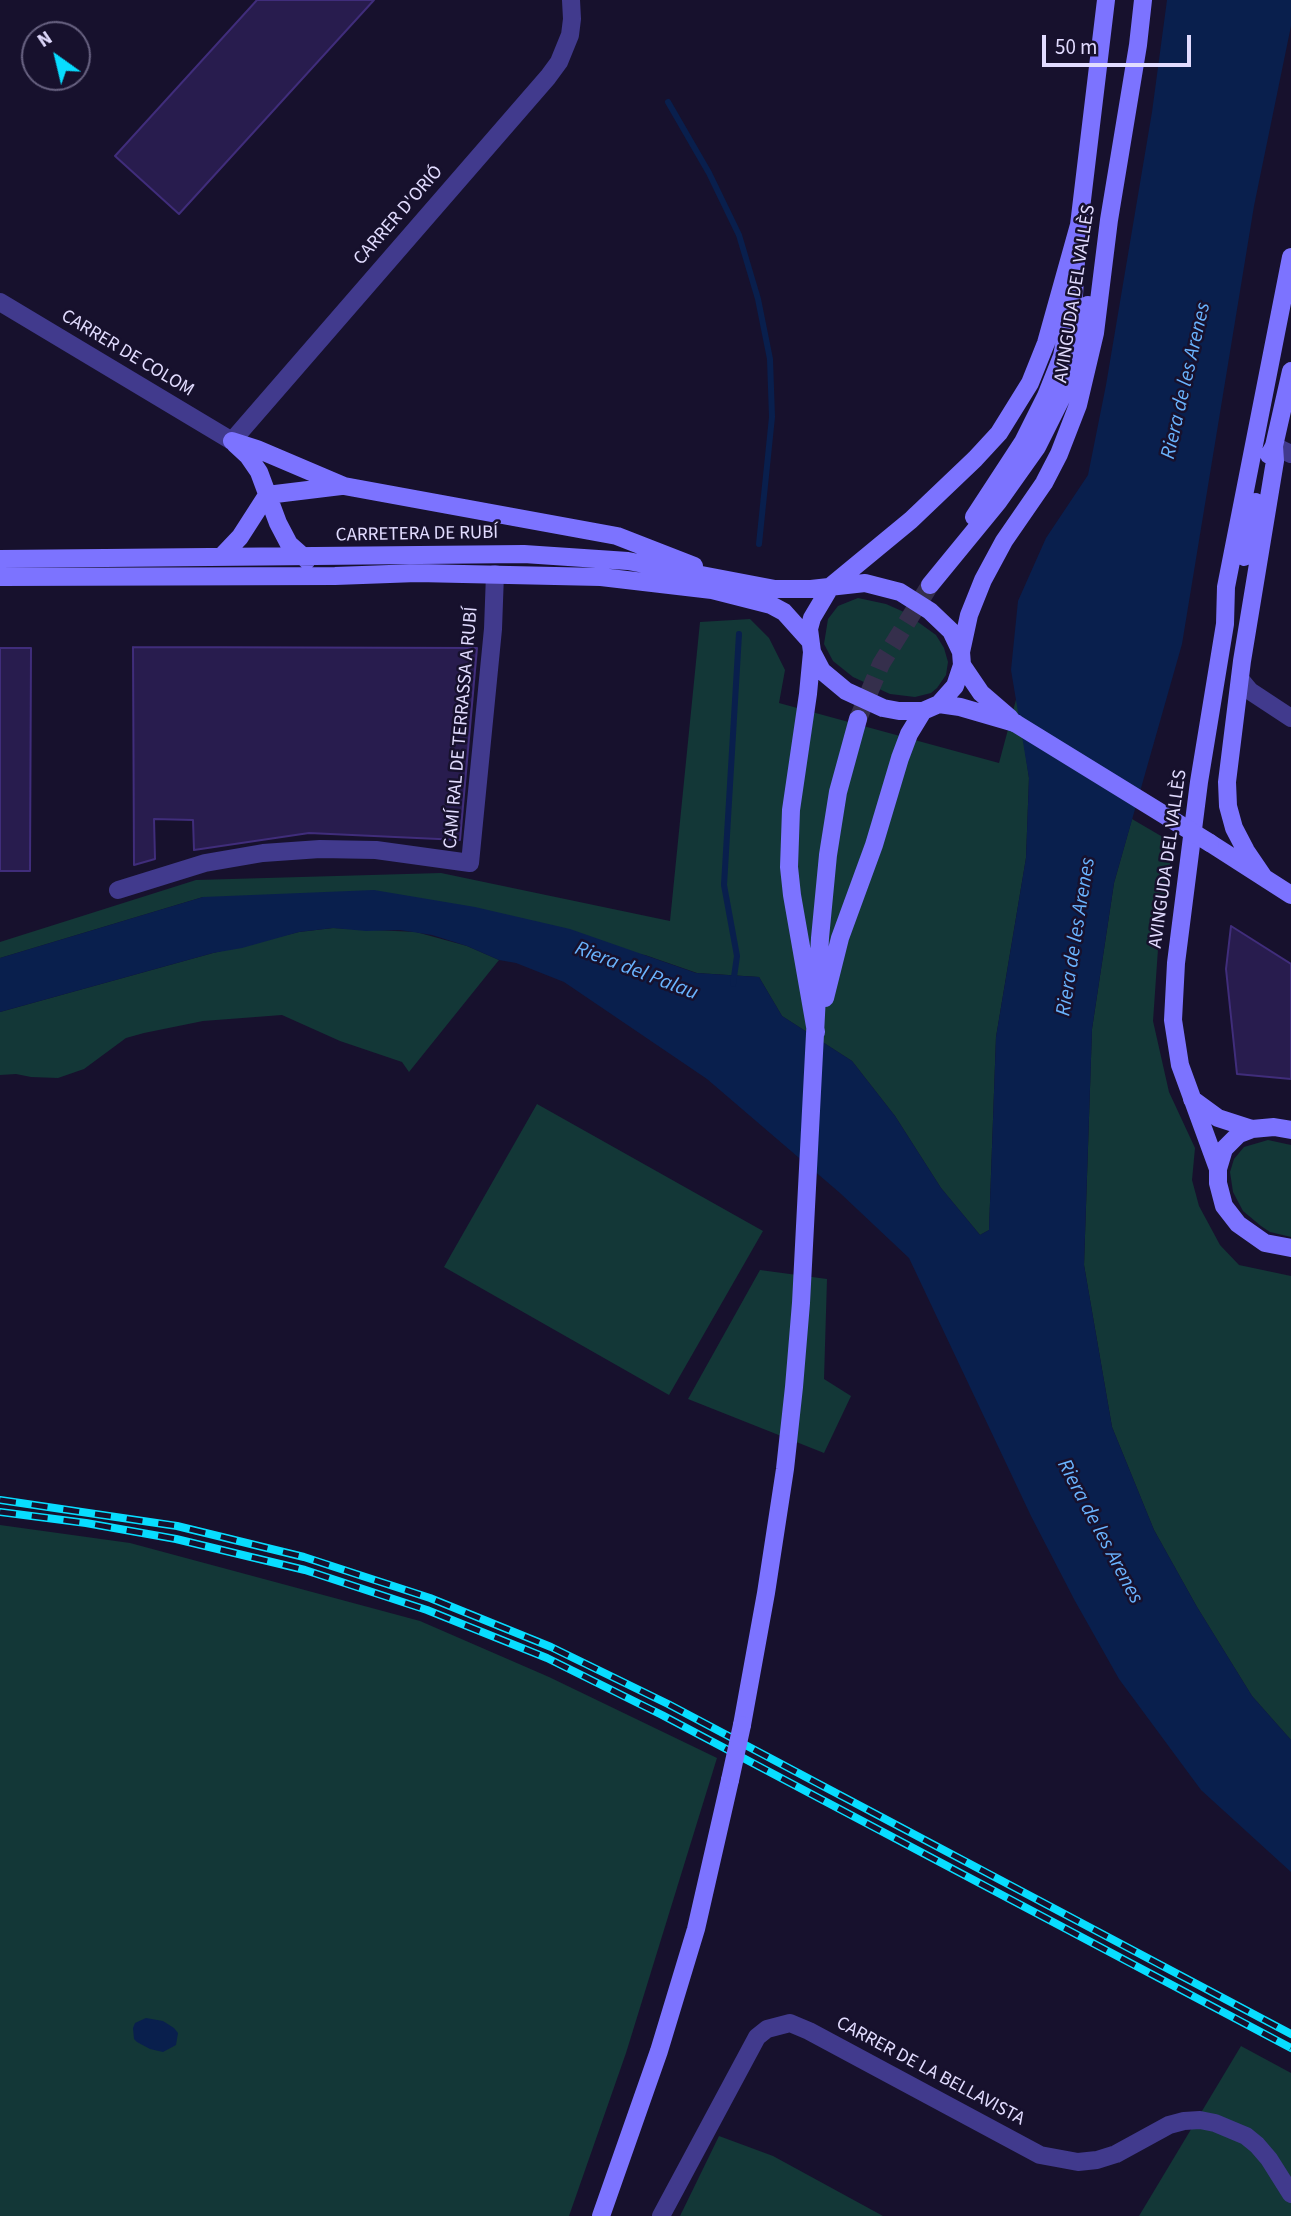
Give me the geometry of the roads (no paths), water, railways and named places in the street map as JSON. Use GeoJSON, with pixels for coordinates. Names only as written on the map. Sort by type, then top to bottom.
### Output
{"type":"FeatureCollection","features":[{"type":"Feature","properties":{"kind":"main road","name":"AVINGUDA DEL VALLÈS"},"geometry":{"type":"LineString","coordinates":[[837,586],[954,481],[999,433],[1030,383],[1046,343],[1079,225],[1106,0]]}},
{"type":"Feature","properties":{"kind":"main road","name":"AVINGUDA DEL VALLÈS"},"geometry":{"type":"LineString","coordinates":[[961,659],[968,615],[983,580],[1004,541],[1044,483],[1059,454],[1078,405],[1095,333],[1109,220],[1143,0]]}},
{"type":"Feature","properties":{"kind":"main road"},"geometry":{"type":"LineString","coordinates":[[930,584],[1022,469],[1037,447],[1061,400],[1077,352],[1109,220]]}},
{"type":"Feature","properties":{"kind":"main road"},"geometry":{"type":"LineString","coordinates":[[951,556],[1023,442],[1062,356],[1074,295],[1079,225]]}},
{"type":"Feature","properties":{"kind":"main road","name":"AVINGUDA DEL VALLÈS"},"geometry":{"type":"LineString","coordinates":[[1291,257],[1228,575],[1225,624],[1199,782],[1174,990],[1175,1037],[1180,1065],[1218,1169],[1218,1183],[1224,1206],[1238,1224],[1265,1243],[1291,1248]]}},
{"type":"Feature","properties":{"kind":"main road","name":"AVINGUDA DEL VALLÈS"},"geometry":{"type":"LineString","coordinates":[[1225,624],[1237,585],[1265,463],[1274,446],[1291,371]]}},
{"type":"Feature","properties":{"kind":"main road"},"geometry":{"type":"LineString","coordinates":[[232,441],[344,486],[617,536],[685,562],[715,577]]}},
{"type":"Feature","properties":{"kind":"main road"},"geometry":{"type":"LineString","coordinates":[[232,441],[251,459],[259,472],[289,544],[301,557],[320,564],[400,568],[417,573]]}},
{"type":"Feature","properties":{"kind":"main road","name":"AVINGUDA DEL VALLÈS"},"geometry":{"type":"LineString","coordinates":[[1263,876],[1234,828],[1228,806],[1227,782],[1240,679],[1275,461],[1274,446]]}},
{"type":"Feature","properties":{"kind":"main road"},"geometry":{"type":"LineString","coordinates":[[267,495],[344,486]]}},
{"type":"Feature","properties":{"kind":"main road"},"geometry":{"type":"LineString","coordinates":[[221,557],[240,537],[267,495]]}},
{"type":"Feature","properties":{"kind":"main road","name":"CARRETERA DE RUBÍ"},"geometry":{"type":"LineString","coordinates":[[0,559],[511,554],[628,561],[775,589],[837,586]]}},
{"type":"Feature","properties":{"kind":"main road","name":"CARRETERA DE RUBÍ"},"geometry":{"type":"LineString","coordinates":[[0,577],[335,576],[417,573],[601,577],[712,590],[771,605],[784,612],[811,647]]}},
{"type":"Feature","properties":{"kind":"main road"},"geometry":{"type":"LineString","coordinates":[[816,1032],[790,877],[789,838],[811,647],[809,629],[820,602],[837,586],[865,583],[900,592],[916,601],[946,626],[981,693],[1015,723],[1290,893]]}},
{"type":"Feature","properties":{"kind":"main road"},"geometry":{"type":"LineString","coordinates":[[811,647],[822,671],[846,691],[883,708],[899,711],[960,707],[1015,723]]}},
{"type":"Feature","properties":{"kind":"main road"},"geometry":{"type":"LineString","coordinates":[[816,1032],[840,938],[883,819],[909,734],[931,708],[955,686],[961,659]]}},
{"type":"Feature","properties":{"kind":"main road"},"geometry":{"type":"LineString","coordinates":[[601,2216],[659,2050],[696,1929],[742,1725],[766,1593],[785,1469],[801,1303],[820,938],[832,822],[858,719]]}},
{"type":"Feature","properties":{"kind":"main road"},"geometry":{"type":"LineString","coordinates":[[1192,1099],[1218,1118],[1252,1129]]}},
{"type":"Feature","properties":{"kind":"main road"},"geometry":{"type":"LineString","coordinates":[[1218,1169],[1220,1157],[1230,1141],[1239,1134],[1252,1129],[1274,1127],[1291,1130]]}},
{"type":"Feature","properties":{"kind":"street","name":"CARRER D'ORIÓ"},"geometry":{"type":"LineString","coordinates":[[232,441],[548,77],[559,62],[570,34],[571,3]]}},
{"type":"Feature","properties":{"kind":"street","name":"CARRER DE COLOM"},"geometry":{"type":"LineString","coordinates":[[0,302],[232,441]]}},
{"type":"Feature","properties":{"kind":"street"},"geometry":{"type":"LineString","coordinates":[[1274,446],[1291,454]]}},
{"type":"Feature","properties":{"kind":"street","name":"CAMÍ RAL DE TERRASSA A RUBÍ"},"geometry":{"type":"LineString","coordinates":[[118,890],[205,863],[286,851],[376,850],[470,863],[493,629],[495,574]]}},
{"type":"Feature","properties":{"kind":"street"},"geometry":{"type":"LineString","coordinates":[[1240,679],[1250,691],[1291,718]]}},
{"type":"Feature","properties":{"kind":"street","name":"CARRER DE LA BELLAVISTA"},"geometry":{"type":"LineString","coordinates":[[661,2216],[757,2037],[767,2029],[790,2023],[1040,2155],[1078,2162],[1097,2160],[1116,2154],[1169,2125],[1200,2120],[1215,2123],[1245,2136],[1257,2145],[1291,2194]]}},
{"type":"Feature","properties":{"kind":"water"},"geometry":{"type":"Polygon","coordinates":[[[1167,0],[1291,0],[1291,26],[1254,206],[1182,644],[1114,883],[1092,1029],[1084,1265],[1112,1427],[1154,1530],[1197,1607],[1252,1696],[1291,1740],[1291,1872],[1201,1790],[1119,1679],[1031,1516],[909,1258],[840,1193],[707,1079],[564,982],[432,935],[400,930],[333,928],[299,932],[213,953],[0,1012],[0,958],[203,897],[374,890],[475,907],[570,929],[696,973],[759,977],[782,1016],[852,1061],[895,1116],[941,1188],[980,1235],[989,1230],[996,1037],[1026,858],[1029,778],[1011,670],[1018,601],[1046,538],[1088,475],[1152,112],[1167,0]]]}},
{"type":"Feature","properties":{"kind":"water"},"geometry":{"type":"Polygon","coordinates":[[[146,2018],[163,2021],[174,2028],[178,2033],[176,2045],[163,2052],[137,2042],[133,2028],[135,2023],[146,2018]]]}},
{"type":"Feature","properties":{"kind":"waterway"},"geometry":{"type":"LineString","coordinates":[[668,102],[709,173],[739,235],[758,299],[770,359],[772,417],[759,544]]}},
{"type":"Feature","properties":{"kind":"waterway"},"geometry":{"type":"LineString","coordinates":[[733,984],[737,956],[724,885],[739,634]]}},
{"type":"Feature","properties":{"kind":"tunnel"},"geometry":{"type":"LineString","coordinates":[[858,719],[881,664],[930,585]]}},
{"type":"Feature","properties":{"kind":"railway"},"geometry":{"type":"LineString","coordinates":[[0,1500],[177,1526],[304,1557],[430,1598],[551,1647],[668,1704],[1291,2034]]}},
{"type":"Feature","properties":{"kind":"railway"},"geometry":{"type":"LineString","coordinates":[[0,1512],[86,1523],[176,1539],[305,1570],[427,1610],[547,1658],[662,1715],[1291,2048]]}},
{"type":"Feature","properties":{"kind":"water label","name":"Riera de les Arenes"},"geometry":{"type":"Point","coordinates":[1187,381]}},
{"type":"Feature","properties":{"kind":"water label","name":"Riera de les Arenes"},"geometry":{"type":"Point","coordinates":[1077,937]}},
{"type":"Feature","properties":{"kind":"water label","name":"Riera del Palau"},"geometry":{"type":"Point","coordinates":[636,972]}},
{"type":"Feature","properties":{"kind":"water label","name":"Riera de les Arenes"},"geometry":{"type":"Point","coordinates":[1099,1532]}}]}
